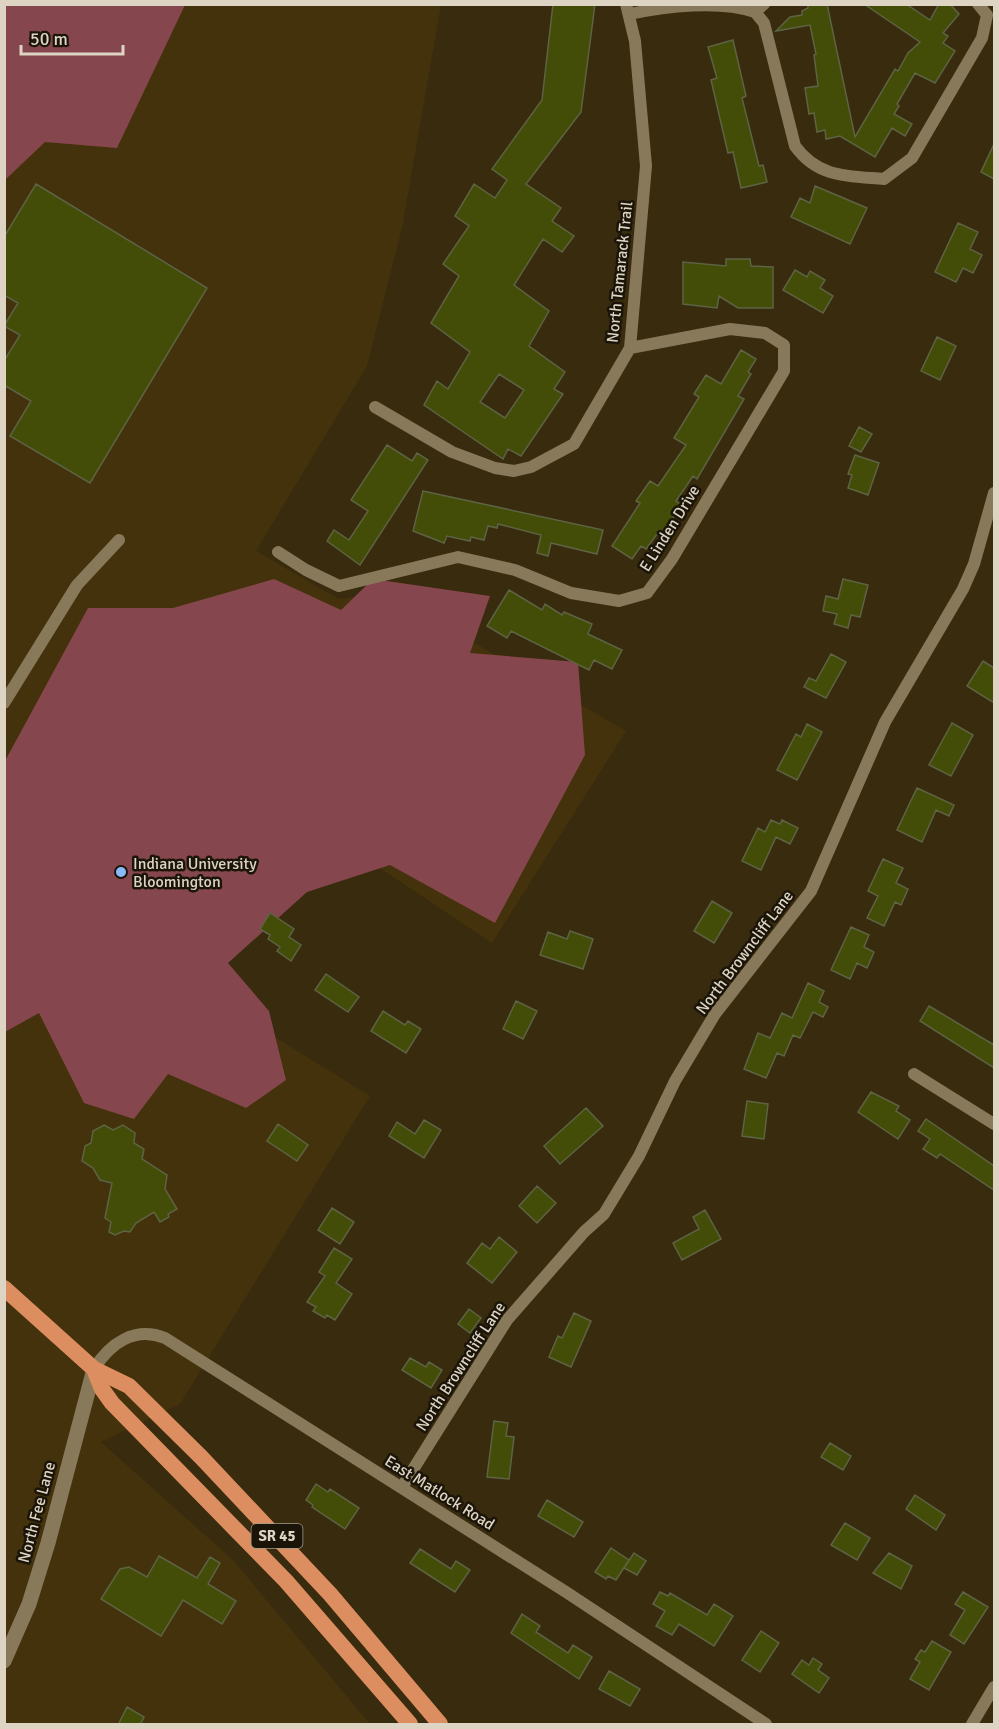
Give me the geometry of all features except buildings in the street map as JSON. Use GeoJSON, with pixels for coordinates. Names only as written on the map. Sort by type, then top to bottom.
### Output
{"type":"FeatureCollection","features":[{"type":"Feature","properties":{"kind":"highway","name":"SR 45"},"geometry":{"type":"LineString","coordinates":[[4,1288],[94,1369],[129,1386],[230,1487],[336,1601],[441,1725]]}},
{"type":"Feature","properties":{"kind":"highway","name":"SR 45"},"geometry":{"type":"LineString","coordinates":[[94,1369],[102,1389],[112,1403],[259,1551],[410,1725]]}},
{"type":"Feature","properties":{"kind":"street"},"geometry":{"type":"LineString","coordinates":[[628,9],[681,6],[760,8],[795,146],[803,158],[823,170],[846,176],[884,179],[912,158],[982,38],[987,15],[978,4]]}},
{"type":"Feature","properties":{"kind":"street","name":"North Tamarack Trail"},"geometry":{"type":"LineString","coordinates":[[375,407],[452,452],[495,468],[514,471],[531,467],[574,444],[630,348],[646,166],[635,41],[628,9]]}},
{"type":"Feature","properties":{"kind":"street","name":"E Linden Drive"},"geometry":{"type":"LineString","coordinates":[[278,552],[306,570],[339,586],[458,557],[515,570],[571,593],[619,601],[647,593],[672,559],[784,370],[784,345],[765,333],[730,329],[630,348]]}},
{"type":"Feature","properties":{"kind":"street","name":"North Browncliff Lane"},"geometry":{"type":"LineString","coordinates":[[402,1487],[507,1320],[584,1232],[604,1214],[639,1156],[675,1081],[715,1014],[811,891],[885,722],[963,589],[974,564],[994,493]]}},
{"type":"Feature","properties":{"kind":"street"},"geometry":{"type":"LineString","coordinates":[[4,703],[77,585],[120,540]]}},
{"type":"Feature","properties":{"kind":"street"},"geometry":{"type":"LineString","coordinates":[[914,1074],[994,1124]]}},
{"type":"Feature","properties":{"kind":"street","name":"East Matlock Road"},"geometry":{"type":"LineString","coordinates":[[94,1369],[113,1346],[127,1336],[145,1333],[163,1337],[566,1592],[766,1725]]}},
{"type":"Feature","properties":{"kind":"street","name":"North Fee Lane"},"geometry":{"type":"LineString","coordinates":[[4,1661],[29,1604],[42,1563],[94,1369]]}},
{"type":"Feature","properties":{"kind":"street"},"geometry":{"type":"LineString","coordinates":[[972,1725],[994,1687]]}},
{"type":"Feature","properties":{"kind":"shaded area"},"geometry":{"type":"Polygon","coordinates":[[[5,4],[185,5],[117,148],[45,142],[5,180],[5,4]]]}},
{"type":"Feature","properties":{"kind":"shaded area","name":"Indiana University Bloomington"},"geometry":{"type":"Polygon","coordinates":[[[58,5],[441,5],[402,228],[367,366],[256,551],[339,599],[389,593],[626,731],[492,943],[281,802],[177,976],[370,1096],[180,1404],[101,1442],[233,1560],[370,1724],[5,1724],[5,98],[58,5]]]}},
{"type":"Feature","properties":{"kind":"shaded area"},"geometry":{"type":"Polygon","coordinates":[[[274,579],[341,610],[373,579],[490,596],[470,653],[578,662],[585,755],[495,923],[390,865],[307,892],[228,963],[269,1011],[286,1080],[246,1108],[168,1074],[134,1119],[84,1103],[39,1013],[5,1032],[5,761],[88,608],[173,608],[274,579]]]}},
{"type":"Feature","properties":{"kind":"place","name":"Indiana University Bloomington"},"geometry":{"type":"Point","coordinates":[121,872]}}]}
